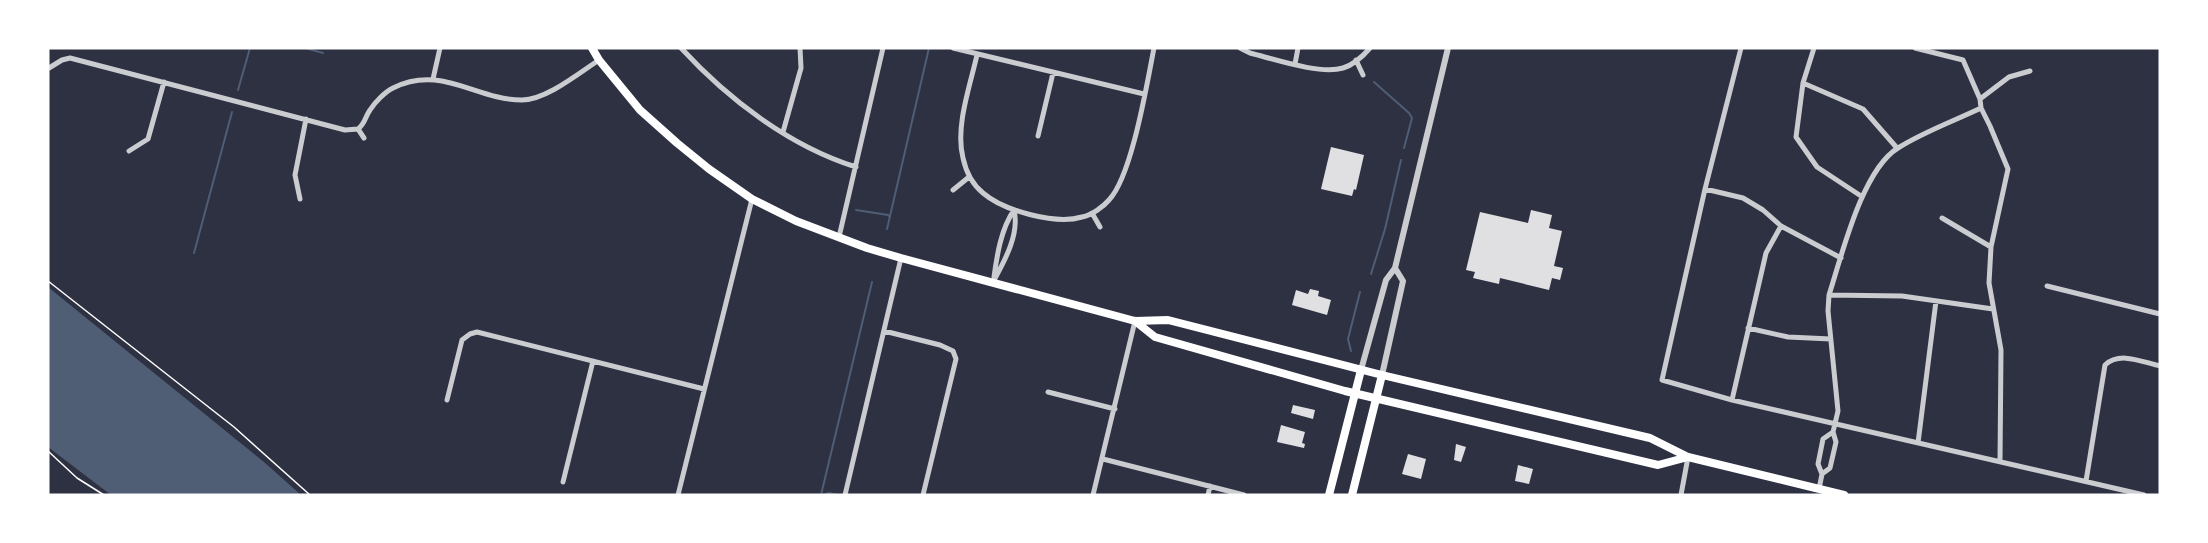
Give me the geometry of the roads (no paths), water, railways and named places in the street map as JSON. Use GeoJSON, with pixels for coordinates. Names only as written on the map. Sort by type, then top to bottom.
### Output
{"type":"FeatureCollection","features":[{"type":"Feature","properties":{"kind":"main road"},"geometry":{"type":"LineString","coordinates":[[592,48],[599,60],[640,110],[709,169],[752,199],[796,221],[839,237],[901,258],[1135,321],[1168,320],[1360,370],[1650,438],[1688,457],[1844,495]]}},
{"type":"Feature","properties":{"kind":"main road"},"geometry":{"type":"LineString","coordinates":[[1135,321],[1155,337],[1376,399],[1658,465],[1688,457]]}},
{"type":"Feature","properties":{"kind":"main road"},"geometry":{"type":"LineString","coordinates":[[1329,495],[1360,370]]}},
{"type":"Feature","properties":{"kind":"main road"},"geometry":{"type":"LineString","coordinates":[[1352,495],[1382,375]]}},
{"type":"Feature","properties":{"kind":"street"},"geometry":{"type":"LineString","coordinates":[[433,79],[440,48]]}},
{"type":"Feature","properties":{"kind":"street"},"geometry":{"type":"LineString","coordinates":[[681,48],[719,85],[783,132],[830,158],[856,167]]}},
{"type":"Feature","properties":{"kind":"street"},"geometry":{"type":"LineString","coordinates":[[783,132],[801,68],[800,48]]}},
{"type":"Feature","properties":{"kind":"street"},"geometry":{"type":"LineString","coordinates":[[839,237],[884,48]]}},
{"type":"Feature","properties":{"kind":"street"},"geometry":{"type":"LineString","coordinates":[[953,48],[1144,94]]}},
{"type":"Feature","properties":{"kind":"street"},"geometry":{"type":"LineString","coordinates":[[977,55],[960,134],[962,157],[969,177],[983,194],[1014,210],[1059,220],[1083,218],[1092,213],[1110,200],[1124,178],[1154,48]]}},
{"type":"Feature","properties":{"kind":"street"},"geometry":{"type":"LineString","coordinates":[[1240,48],[1250,53],[1316,69],[1343,68],[1365,55],[1370,48]]}},
{"type":"Feature","properties":{"kind":"street"},"geometry":{"type":"LineString","coordinates":[[1294,64],[1298,48]]}},
{"type":"Feature","properties":{"kind":"street"},"geometry":{"type":"LineString","coordinates":[[1360,370],[1386,280],[1395,268],[1448,48]]}},
{"type":"Feature","properties":{"kind":"street"},"geometry":{"type":"LineString","coordinates":[[1741,48],[1705,189],[1662,380],[1732,400],[2144,495]]}},
{"type":"Feature","properties":{"kind":"street"},"geometry":{"type":"LineString","coordinates":[[1814,48],[1803,83],[1796,137],[1817,167],[1862,196]]}},
{"type":"Feature","properties":{"kind":"street"},"geometry":{"type":"LineString","coordinates":[[1915,48],[1963,60],[2008,170],[1991,247],[1989,283],[2001,350],[2000,462]]}},
{"type":"Feature","properties":{"kind":"street"},"geometry":{"type":"LineString","coordinates":[[49,68],[70,58],[345,130],[358,129],[363,125],[370,110],[391,89],[409,82],[433,79],[452,82],[493,95],[523,100],[544,94],[599,60]]}},
{"type":"Feature","properties":{"kind":"street"},"geometry":{"type":"LineString","coordinates":[[1356,60],[1363,75]]}},
{"type":"Feature","properties":{"kind":"street"},"geometry":{"type":"LineString","coordinates":[[1980,99],[2009,77],[2030,71]]}},
{"type":"Feature","properties":{"kind":"street"},"geometry":{"type":"LineString","coordinates":[[1038,136],[1053,73]]}},
{"type":"Feature","properties":{"kind":"street"},"geometry":{"type":"LineString","coordinates":[[129,151],[147,140],[164,82]]}},
{"type":"Feature","properties":{"kind":"street"},"geometry":{"type":"LineString","coordinates":[[1803,83],[1863,109],[1897,148]]}},
{"type":"Feature","properties":{"kind":"street"},"geometry":{"type":"LineString","coordinates":[[1822,474],[1830,468],[1836,442],[1833,432],[1838,411],[1828,310],[1829,295],[1862,196],[1884,161],[1897,148],[1981,108]]}},
{"type":"Feature","properties":{"kind":"street"},"geometry":{"type":"LineString","coordinates":[[300,199],[295,175],[306,120]]}},
{"type":"Feature","properties":{"kind":"street"},"geometry":{"type":"LineString","coordinates":[[358,129],[364,138]]}},
{"type":"Feature","properties":{"kind":"street"},"geometry":{"type":"LineString","coordinates":[[953,190],[969,177]]}},
{"type":"Feature","properties":{"kind":"street"},"geometry":{"type":"LineString","coordinates":[[1705,189],[1743,198],[1763,210],[1781,226],[1841,258]]}},
{"type":"Feature","properties":{"kind":"street"},"geometry":{"type":"LineString","coordinates":[[678,495],[752,199]]}},
{"type":"Feature","properties":{"kind":"street"},"geometry":{"type":"LineString","coordinates":[[993,282],[1006,260],[1016,220],[1014,210]]}},
{"type":"Feature","properties":{"kind":"street"},"geometry":{"type":"LineString","coordinates":[[993,282],[999,248],[1008,219],[1014,210]]}},
{"type":"Feature","properties":{"kind":"street"},"geometry":{"type":"LineString","coordinates":[[1092,213],[1100,227]]}},
{"type":"Feature","properties":{"kind":"street"},"geometry":{"type":"LineString","coordinates":[[1942,218],[1991,247]]}},
{"type":"Feature","properties":{"kind":"street"},"geometry":{"type":"LineString","coordinates":[[1732,400],[1766,253],[1781,226]]}},
{"type":"Feature","properties":{"kind":"street"},"geometry":{"type":"LineString","coordinates":[[845,495],[901,258]]}},
{"type":"Feature","properties":{"kind":"street"},"geometry":{"type":"LineString","coordinates":[[1382,375],[1403,281],[1395,268]]}},
{"type":"Feature","properties":{"kind":"street"},"geometry":{"type":"LineString","coordinates":[[2047,286],[2160,314]]}},
{"type":"Feature","properties":{"kind":"street"},"geometry":{"type":"LineString","coordinates":[[1829,295],[1902,296],[1993,309]]}},
{"type":"Feature","properties":{"kind":"street"},"geometry":{"type":"LineString","coordinates":[[1918,443],[1936,301]]}},
{"type":"Feature","properties":{"kind":"street"},"geometry":{"type":"LineString","coordinates":[[1093,495],[1135,321]]}},
{"type":"Feature","properties":{"kind":"street"},"geometry":{"type":"LineString","coordinates":[[1748,328],[1788,337],[1831,339]]}},
{"type":"Feature","properties":{"kind":"street"},"geometry":{"type":"LineString","coordinates":[[884,331],[944,346],[957,354],[923,495]]}},
{"type":"Feature","properties":{"kind":"street"},"geometry":{"type":"LineString","coordinates":[[447,400],[462,340],[470,333],[482,333],[704,389]]}},
{"type":"Feature","properties":{"kind":"street"},"geometry":{"type":"LineString","coordinates":[[2086,481],[2104,370],[2109,357],[2120,357],[2160,366]]}},
{"type":"Feature","properties":{"kind":"street"},"geometry":{"type":"LineString","coordinates":[[563,482],[593,361]]}},
{"type":"Feature","properties":{"kind":"street"},"geometry":{"type":"LineString","coordinates":[[1048,392],[1115,409]]}},
{"type":"Feature","properties":{"kind":"street"},"geometry":{"type":"LineString","coordinates":[[1819,489],[1822,474],[1818,464],[1823,439],[1833,432]]}},
{"type":"Feature","properties":{"kind":"street"},"geometry":{"type":"LineString","coordinates":[[1681,495],[1688,457]]}},
{"type":"Feature","properties":{"kind":"street"},"geometry":{"type":"LineString","coordinates":[[1103,459],[1244,495]]}},
{"type":"Feature","properties":{"kind":"street"},"geometry":{"type":"LineString","coordinates":[[1208,495],[1210,486]]}},
{"type":"Feature","properties":{"kind":"water"},"geometry":{"type":"Polygon","coordinates":[[[48,287],[264,462],[301,495],[111,495],[48,447],[48,287]]]}},
{"type":"Feature","properties":{"kind":"waterway"},"geometry":{"type":"LineString","coordinates":[[238,90],[250,48]]}},
{"type":"Feature","properties":{"kind":"waterway"},"geometry":{"type":"LineString","coordinates":[[305,48],[323,53]]}},
{"type":"Feature","properties":{"kind":"waterway"},"geometry":{"type":"LineString","coordinates":[[887,229],[929,48]]}},
{"type":"Feature","properties":{"kind":"waterway"},"geometry":{"type":"LineString","coordinates":[[1374,82],[1412,118],[1404,148]]}},
{"type":"Feature","properties":{"kind":"waterway"},"geometry":{"type":"LineString","coordinates":[[194,253],[232,112]]}},
{"type":"Feature","properties":{"kind":"waterway"},"geometry":{"type":"LineString","coordinates":[[1371,274],[1385,229],[1401,160]]}},
{"type":"Feature","properties":{"kind":"waterway"},"geometry":{"type":"LineString","coordinates":[[856,210],[890,217]]}},
{"type":"Feature","properties":{"kind":"waterway"},"geometry":{"type":"LineString","coordinates":[[821,495],[872,282]]}},
{"type":"Feature","properties":{"kind":"waterway"},"geometry":{"type":"LineString","coordinates":[[1351,351],[1348,339],[1360,292]]}},
{"type":"Feature","properties":{"kind":"waterway"},"geometry":{"type":"LineString","coordinates":[[823,495],[829,493],[838,495]]}}]}
